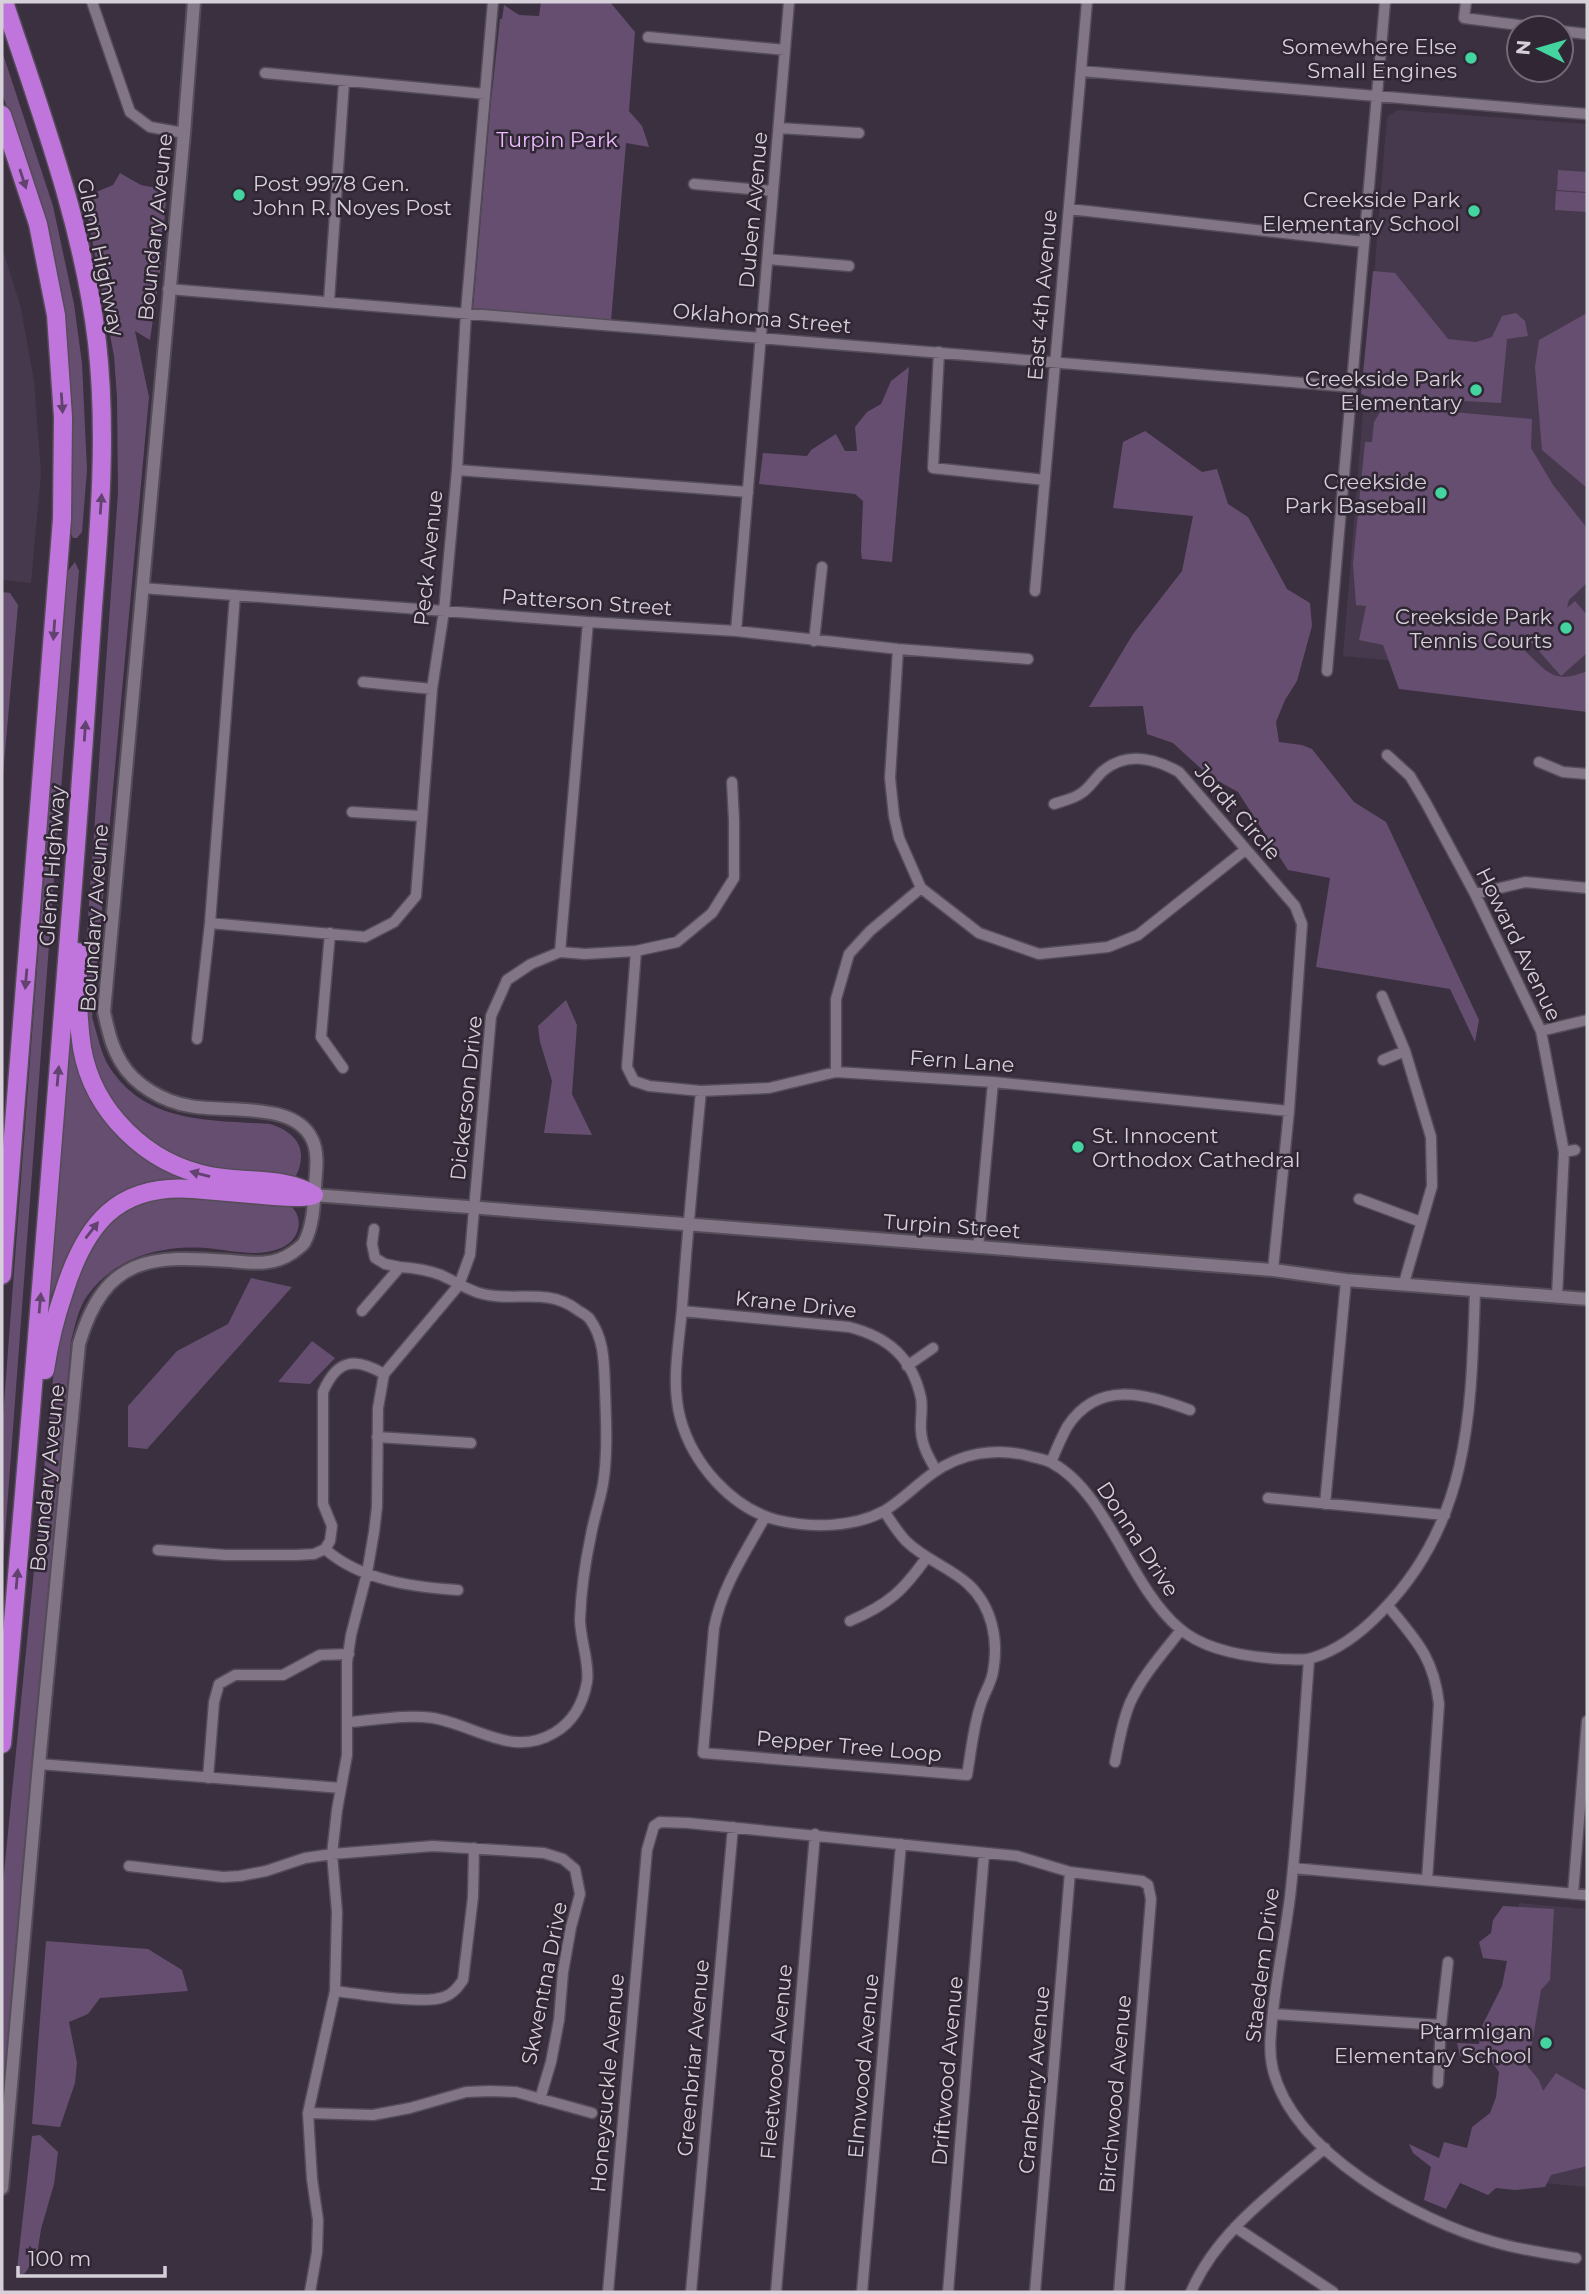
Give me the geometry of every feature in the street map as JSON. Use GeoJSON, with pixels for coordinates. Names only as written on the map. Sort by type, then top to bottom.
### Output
{"type":"FeatureCollection","features":[{"type":"Feature","properties":{"kind":"highway","name":"Glenn Highway"},"geometry":{"type":"LineString","coordinates":[[2,1744],[24,1508],[80,799],[101,495],[102,420],[97,344],[87,282],[52,145],[4,2]]}},
{"type":"Feature","properties":{"kind":"highway"},"geometry":{"type":"LineString","coordinates":[[11,2],[52,145]]}},
{"type":"Feature","properties":{"kind":"highway","name":"Glenn Highway"},"geometry":{"type":"LineString","coordinates":[[2,115],[38,224],[56,315],[63,417],[62,519],[2,1275]]}},
{"type":"Feature","properties":{"kind":"highway"},"geometry":{"type":"LineString","coordinates":[[80,799],[80,1034],[90,1075],[106,1106],[135,1139],[174,1165],[212,1177],[289,1184],[314,1195]]}},
{"type":"Feature","properties":{"kind":"highway"},"geometry":{"type":"LineString","coordinates":[[24,1508],[52,1329],[82,1244],[98,1223],[134,1197],[163,1189],[286,1197],[314,1195]]}},
{"type":"Feature","properties":{"kind":"street"},"geometry":{"type":"LineString","coordinates":[[92,2],[130,111],[150,127],[184,133]]}},
{"type":"Feature","properties":{"kind":"street","name":"Boundary Aveune"},"geometry":{"type":"LineString","coordinates":[[2,2188],[38,1764],[79,1344],[87,1318],[112,1280],[131,1268],[154,1260],[182,1257],[266,1264],[284,1258],[303,1245],[311,1222],[314,1195],[317,1153],[312,1138],[299,1121],[280,1114],[190,1106],[163,1098],[140,1083],[121,1063],[110,1038],[104,1012],[194,2]]}},
{"type":"Feature","properties":{"kind":"street","name":"Peck Avenue"},"geometry":{"type":"LineString","coordinates":[[210,923],[365,937],[394,922],[416,896],[432,689],[444,611],[457,470],[466,312],[493,2]]}},
{"type":"Feature","properties":{"kind":"street","name":"Duben Avenue"},"geometry":{"type":"LineString","coordinates":[[736,631],[789,2]]}},
{"type":"Feature","properties":{"kind":"street","name":"East 4th Avenue"},"geometry":{"type":"LineString","coordinates":[[1035,591],[1087,2]]}},
{"type":"Feature","properties":{"kind":"street"},"geometry":{"type":"LineString","coordinates":[[1327,671],[1384,2]]}},
{"type":"Feature","properties":{"kind":"street"},"geometry":{"type":"LineString","coordinates":[[1466,2],[1464,18],[1505,23]]}},
{"type":"Feature","properties":{"kind":"street"},"geometry":{"type":"LineString","coordinates":[[648,37],[785,50]]}},
{"type":"Feature","properties":{"kind":"street"},"geometry":{"type":"LineString","coordinates":[[1081,71],[1587,114]]}},
{"type":"Feature","properties":{"kind":"street"},"geometry":{"type":"LineString","coordinates":[[265,74],[485,94]]}},
{"type":"Feature","properties":{"kind":"street"},"geometry":{"type":"LineString","coordinates":[[329,300],[344,82]]}},
{"type":"Feature","properties":{"kind":"street"},"geometry":{"type":"LineString","coordinates":[[779,128],[859,133]]}},
{"type":"Feature","properties":{"kind":"street"},"geometry":{"type":"LineString","coordinates":[[694,184],[773,191]]}},
{"type":"Feature","properties":{"kind":"street"},"geometry":{"type":"LineString","coordinates":[[1069,209],[1364,242]]}},
{"type":"Feature","properties":{"kind":"street"},"geometry":{"type":"LineString","coordinates":[[768,259],[849,266]]}},
{"type":"Feature","properties":{"kind":"street","name":"Oklahoma Street"},"geometry":{"type":"LineString","coordinates":[[169,289],[329,300],[1352,387]]}},
{"type":"Feature","properties":{"kind":"street"},"geometry":{"type":"LineString","coordinates":[[939,352],[933,468],[1045,480]]}},
{"type":"Feature","properties":{"kind":"street"},"geometry":{"type":"LineString","coordinates":[[457,470],[748,492]]}},
{"type":"Feature","properties":{"kind":"street"},"geometry":{"type":"LineString","coordinates":[[814,641],[822,567]]}},
{"type":"Feature","properties":{"kind":"street","name":"Patterson Street"},"geometry":{"type":"LineString","coordinates":[[142,588],[736,631],[814,641],[1028,659]]}},
{"type":"Feature","properties":{"kind":"street"},"geometry":{"type":"LineString","coordinates":[[197,1039],[210,923],[235,595]]}},
{"type":"Feature","properties":{"kind":"street"},"geometry":{"type":"LineString","coordinates":[[560,952],[588,622]]}},
{"type":"Feature","properties":{"kind":"street"},"geometry":{"type":"LineString","coordinates":[[898,649],[890,778],[899,838],[921,888],[979,933],[1038,954],[1108,947],[1138,934],[1245,850]]}},
{"type":"Feature","properties":{"kind":"street"},"geometry":{"type":"LineString","coordinates":[[363,682],[432,689]]}},
{"type":"Feature","properties":{"kind":"street","name":"Howard Avenue"},"geometry":{"type":"LineString","coordinates":[[1387,755],[1410,776],[1475,894],[1541,1031],[1570,1151],[1558,1296]]}},
{"type":"Feature","properties":{"kind":"street","name":"Jordt Circle"},"geometry":{"type":"LineString","coordinates":[[1054,804],[1081,794],[1104,770],[1121,760],[1140,757],[1163,763],[1179,772],[1295,906],[1302,924],[1289,1111]]}},
{"type":"Feature","properties":{"kind":"street"},"geometry":{"type":"LineString","coordinates":[[1539,762],[1563,772],[1587,774]]}},
{"type":"Feature","properties":{"kind":"street","name":"Dickerson Drive"},"geometry":{"type":"LineString","coordinates":[[459,1285],[470,1255],[491,1016],[507,980],[531,964],[560,952],[585,954],[636,951],[677,942],[712,913],[734,878],[732,782]]}},
{"type":"Feature","properties":{"kind":"street"},"geometry":{"type":"LineString","coordinates":[[352,812],[421,816]]}},
{"type":"Feature","properties":{"kind":"street"},"geometry":{"type":"LineString","coordinates":[[1475,894],[1525,882],[1587,888]]}},
{"type":"Feature","properties":{"kind":"street"},"geometry":{"type":"LineString","coordinates":[[836,1072],[836,999],[849,954],[870,930],[921,888]]}},
{"type":"Feature","properties":{"kind":"street"},"geometry":{"type":"LineString","coordinates":[[330,933],[321,1037],[343,1068]]}},
{"type":"Feature","properties":{"kind":"street","name":"Fern Lane"},"geometry":{"type":"LineString","coordinates":[[636,951],[627,1067],[634,1081],[649,1086],[701,1091],[769,1088],[836,1072],[993,1082],[1289,1111]]}},
{"type":"Feature","properties":{"kind":"street"},"geometry":{"type":"LineString","coordinates":[[1381,996],[1405,1051],[1431,1137],[1432,1186],[1404,1283]]}},
{"type":"Feature","properties":{"kind":"street"},"geometry":{"type":"LineString","coordinates":[[1541,1031],[1587,1020]]}},
{"type":"Feature","properties":{"kind":"street"},"geometry":{"type":"LineString","coordinates":[[1383,1060],[1405,1051]]}},
{"type":"Feature","properties":{"kind":"street"},"geometry":{"type":"LineString","coordinates":[[978,1248],[993,1082]]}},
{"type":"Feature","properties":{"kind":"street","name":"Donna Drive"},"geometry":{"type":"LineString","coordinates":[[701,1091],[676,1386],[680,1416],[688,1441],[721,1489],[765,1517],[793,1524],[816,1525],[860,1520],[884,1511],[936,1470],[960,1458],[1001,1451],[1051,1462],[1075,1480],[1090,1499],[1160,1610],[1181,1630],[1201,1642],[1227,1651],[1267,1658],[1309,1660],[1344,1643],[1370,1624],[1388,1606],[1422,1561],[1455,1489],[1464,1448],[1472,1378],[1475,1291]]}},
{"type":"Feature","properties":{"kind":"street"},"geometry":{"type":"LineString","coordinates":[[1273,1270],[1289,1111]]}},
{"type":"Feature","properties":{"kind":"street","name":"Turpin Street"},"geometry":{"type":"LineString","coordinates":[[314,1195],[1273,1270],[1346,1280],[1587,1299]]}},
{"type":"Feature","properties":{"kind":"street"},"geometry":{"type":"LineString","coordinates":[[1359,1199],[1420,1222]]}},
{"type":"Feature","properties":{"kind":"street"},"geometry":{"type":"LineString","coordinates":[[349,1722],[430,1718],[457,1723],[513,1743],[532,1743],[567,1725],[581,1704],[588,1679],[580,1622],[591,1536],[603,1483],[606,1436],[603,1348],[589,1318],[571,1305],[550,1296],[495,1297],[477,1293],[422,1269],[385,1264],[374,1258],[374,1229]]}},
{"type":"Feature","properties":{"kind":"street"},"geometry":{"type":"LineString","coordinates":[[362,1311],[400,1267]]}},
{"type":"Feature","properties":{"kind":"street"},"geometry":{"type":"LineString","coordinates":[[1325,1504],[1346,1280]]}},
{"type":"Feature","properties":{"kind":"street"},"geometry":{"type":"LineString","coordinates":[[310,2292],[317,2252],[318,2220],[312,2179],[308,2113],[335,1991],[337,1912],[332,1854],[347,1755],[348,1654],[367,1573],[377,1507],[378,1408],[384,1374],[459,1285]]}},
{"type":"Feature","properties":{"kind":"street","name":"Krane Drive"},"geometry":{"type":"LineString","coordinates":[[682,1311],[849,1327],[870,1332],[887,1341],[913,1376],[921,1400],[921,1433],[925,1450],[936,1470]]}},
{"type":"Feature","properties":{"kind":"street"},"geometry":{"type":"LineString","coordinates":[[907,1366],[933,1348]]}},
{"type":"Feature","properties":{"kind":"street"},"geometry":{"type":"LineString","coordinates":[[158,1550],[226,1555],[296,1555],[314,1554],[325,1549],[330,1541],[332,1526],[323,1504],[323,1392],[329,1378],[340,1367],[356,1363],[369,1365],[384,1374]]}},
{"type":"Feature","properties":{"kind":"street"},"geometry":{"type":"LineString","coordinates":[[1051,1462],[1066,1428],[1079,1412],[1100,1398],[1120,1394],[1144,1395],[1191,1410]]}},
{"type":"Feature","properties":{"kind":"street"},"geometry":{"type":"LineString","coordinates":[[377,1437],[471,1443]]}},
{"type":"Feature","properties":{"kind":"street"},"geometry":{"type":"LineString","coordinates":[[1268,1498],[1445,1515]]}},
{"type":"Feature","properties":{"kind":"street","name":"Pepper Tree Loop"},"geometry":{"type":"LineString","coordinates":[[765,1517],[718,1608],[703,1753],[967,1775],[980,1706],[993,1673],[995,1641],[992,1622],[985,1605],[969,1585],[950,1569],[927,1557],[906,1541],[884,1511]]}},
{"type":"Feature","properties":{"kind":"street"},"geometry":{"type":"LineString","coordinates":[[325,1549],[349,1567],[396,1582],[458,1590]]}},
{"type":"Feature","properties":{"kind":"street"},"geometry":{"type":"LineString","coordinates":[[850,1621],[892,1599],[927,1557]]}},
{"type":"Feature","properties":{"kind":"street"},"geometry":{"type":"LineString","coordinates":[[1388,1606],[1428,1658],[1437,1681],[1439,1704],[1427,1880]]}},
{"type":"Feature","properties":{"kind":"street"},"geometry":{"type":"LineString","coordinates":[[1115,1762],[1129,1704],[1138,1687],[1181,1630]]}},
{"type":"Feature","properties":{"kind":"street"},"geometry":{"type":"LineString","coordinates":[[208,1778],[214,1702],[219,1684],[235,1675],[283,1675],[320,1655],[348,1654]]}},
{"type":"Feature","properties":{"kind":"street","name":"Staedem Drive"},"geometry":{"type":"LineString","coordinates":[[1309,1660],[1293,1868],[1270,2048],[1279,2089],[1288,2108],[1325,2148],[1362,2179],[1420,2214],[1492,2242],[1577,2258]]}},
{"type":"Feature","properties":{"kind":"street"},"geometry":{"type":"LineString","coordinates":[[1573,1894],[1587,1721]]}},
{"type":"Feature","properties":{"kind":"street"},"geometry":{"type":"LineString","coordinates":[[38,1764],[341,1788]]}},
{"type":"Feature","properties":{"kind":"street","name":"Honeysuckle Avenue"},"geometry":{"type":"LineString","coordinates":[[608,2292],[644,1878],[652,1831],[660,1822],[733,1827]]}},
{"type":"Feature","properties":{"kind":"street"},"geometry":{"type":"LineString","coordinates":[[733,1827],[1017,1856],[1070,1872]]}},
{"type":"Feature","properties":{"kind":"street","name":"Greenbriar Avenue"},"geometry":{"type":"LineString","coordinates":[[691,2292],[733,1827]]}},
{"type":"Feature","properties":{"kind":"street","name":"Fleetwood Avenue"},"geometry":{"type":"LineString","coordinates":[[776,2292],[815,1834]]}},
{"type":"Feature","properties":{"kind":"street","name":"Elmwood Avenue"},"geometry":{"type":"LineString","coordinates":[[862,2292],[901,1844]]}},
{"type":"Feature","properties":{"kind":"street","name":"Skwentna Drive"},"geometry":{"type":"LineString","coordinates":[[129,1866],[223,1877],[240,1876],[266,1871],[305,1858],[433,1846],[544,1853],[563,1859],[575,1869],[580,1894],[563,1972],[559,2020],[551,2062],[540,2099]]}},
{"type":"Feature","properties":{"kind":"street"},"geometry":{"type":"LineString","coordinates":[[335,1991],[428,2000],[456,1991],[463,1980],[473,1897],[474,1848]]}},
{"type":"Feature","properties":{"kind":"street","name":"Driftwood Avenue"},"geometry":{"type":"LineString","coordinates":[[948,2292],[984,1854]]}},
{"type":"Feature","properties":{"kind":"street"},"geometry":{"type":"LineString","coordinates":[[1293,1868],[1587,1895]]}},
{"type":"Feature","properties":{"kind":"street","name":"Birchwood Avenue"},"geometry":{"type":"LineString","coordinates":[[1070,1872],[1142,1881],[1148,1885],[1151,1899],[1118,2292]]}},
{"type":"Feature","properties":{"kind":"street","name":"Cranberry Avenue"},"geometry":{"type":"LineString","coordinates":[[1035,2292],[1070,1872]]}},
{"type":"Feature","properties":{"kind":"street"},"geometry":{"type":"LineString","coordinates":[[1438,2083],[1448,1962]]}},
{"type":"Feature","properties":{"kind":"street"},"geometry":{"type":"LineString","coordinates":[[1273,2014],[1441,2025]]}},
{"type":"Feature","properties":{"kind":"street"},"geometry":{"type":"LineString","coordinates":[[308,2113],[373,2115],[466,2092],[516,2092],[592,2113]]}},
{"type":"Feature","properties":{"kind":"street"},"geometry":{"type":"LineString","coordinates":[[1191,2292],[1213,2252],[1235,2227],[1325,2148]]}},
{"type":"Feature","properties":{"kind":"street"},"geometry":{"type":"LineString","coordinates":[[1235,2227],[1333,2292]]}},
{"type":"Feature","properties":{"kind":"shaded area","name":"Creekside Park Elementary"},"geometry":{"type":"Polygon","coordinates":[[[1397,110],[1587,124],[1587,680],[1343,656],[1387,117],[1397,110]]]}},
{"type":"Feature","properties":{"kind":"shaded area"},"geometry":{"type":"Polygon","coordinates":[[[2,247],[21,308],[34,381],[41,473],[31,583],[2,580],[2,247]]]}},
{"type":"Feature","properties":{"kind":"shaded area","name":"Ptarmigan Elementary School"},"geometry":{"type":"Polygon","coordinates":[[[1519,1903],[1587,1909],[1587,2187],[1490,2178],[1519,1903]]]}},
{"type":"Feature","properties":{"kind":"green space","name":"Turpin Park"},"geometry":{"type":"Polygon","coordinates":[[[541,2],[610,2],[635,32],[629,111],[642,126],[649,147],[626,143],[611,321],[473,308],[500,19],[504,5],[519,15],[539,16],[541,2]]]}},
{"type":"Feature","properties":{"kind":"green space"},"geometry":{"type":"Polygon","coordinates":[[[2,51],[53,206],[74,304],[82,363],[87,470],[82,532],[77,538],[73,538],[70,531],[73,472],[66,357],[40,206],[2,93],[2,51]]]}},
{"type":"Feature","properties":{"kind":"green space"},"geometry":{"type":"Polygon","coordinates":[[[1558,170],[1587,172],[1587,192],[1557,190],[1558,170]]]}},
{"type":"Feature","properties":{"kind":"green space"},"geometry":{"type":"Polygon","coordinates":[[[120,173],[141,185],[167,190],[160,271],[150,340],[135,331],[149,397],[92,1017],[110,1068],[125,1086],[142,1100],[181,1116],[270,1124],[287,1132],[298,1143],[301,1158],[296,1176],[288,1179],[208,1168],[171,1154],[155,1144],[127,1119],[104,1087],[88,1040],[83,989],[118,493],[114,356],[85,202],[94,193],[113,185],[120,173]]]}},
{"type":"Feature","properties":{"kind":"green space"},"geometry":{"type":"Polygon","coordinates":[[[1556,191],[1587,193],[1587,212],[1555,210],[1556,191]]]}},
{"type":"Feature","properties":{"kind":"green space"},"geometry":{"type":"Polygon","coordinates":[[[1373,271],[1395,273],[1448,339],[1476,342],[1492,337],[1502,316],[1516,313],[1525,321],[1528,336],[1507,339],[1501,403],[1425,399],[1379,400],[1361,394],[1373,271]]]}},
{"type":"Feature","properties":{"kind":"green space"},"geometry":{"type":"Polygon","coordinates":[[[1587,313],[1587,488],[1542,450],[1535,367],[1539,340],[1587,313]]]}},
{"type":"Feature","properties":{"kind":"green space"},"geometry":{"type":"Polygon","coordinates":[[[909,367],[892,562],[862,559],[863,501],[855,494],[759,484],[763,453],[807,456],[811,450],[836,434],[845,451],[857,451],[855,427],[867,412],[881,404],[891,381],[909,367]]]}},
{"type":"Feature","properties":{"kind":"green space"},"geometry":{"type":"Polygon","coordinates":[[[1384,406],[1532,419],[1531,448],[1553,485],[1587,528],[1587,583],[1569,600],[1567,608],[1575,601],[1587,615],[1587,653],[1561,676],[1530,641],[1523,649],[1552,674],[1558,676],[1566,677],[1587,671],[1587,712],[1399,689],[1383,645],[1359,640],[1366,606],[1356,605],[1353,564],[1365,442],[1372,442],[1374,422],[1384,406]]]}},
{"type":"Feature","properties":{"kind":"green space"},"geometry":{"type":"Polygon","coordinates":[[[1145,431],[1202,472],[1217,469],[1228,504],[1248,517],[1287,589],[1310,603],[1312,626],[1297,681],[1276,722],[1279,742],[1312,749],[1354,802],[1386,822],[1479,1020],[1475,1042],[1450,989],[1316,967],[1330,878],[1288,870],[1238,792],[1209,776],[1173,743],[1147,734],[1143,706],[1089,707],[1133,634],[1182,571],[1193,516],[1113,508],[1123,442],[1145,431]]]}},
{"type":"Feature","properties":{"kind":"green space"},"geometry":{"type":"Polygon","coordinates":[[[75,562],[79,571],[2,1576],[2,1430],[67,572],[75,562]]]}},
{"type":"Feature","properties":{"kind":"green space"},"geometry":{"type":"Polygon","coordinates":[[[2,592],[10,593],[18,605],[2,786],[2,592]]]}},
{"type":"Feature","properties":{"kind":"green space"},"geometry":{"type":"Polygon","coordinates":[[[566,1000],[577,1025],[572,1094],[592,1135],[544,1133],[552,1081],[538,1026],[566,1000]]]}},
{"type":"Feature","properties":{"kind":"green space"},"geometry":{"type":"Polygon","coordinates":[[[71,1031],[86,1089],[114,1131],[139,1154],[168,1171],[215,1184],[116,1197],[95,1212],[79,1234],[50,1299],[71,1031]]]}},
{"type":"Feature","properties":{"kind":"green space"},"geometry":{"type":"Polygon","coordinates":[[[162,1196],[291,1206],[298,1217],[298,1229],[287,1245],[272,1251],[253,1253],[189,1248],[140,1256],[111,1272],[98,1283],[79,1312],[71,1341],[2,2118],[2,1893],[55,1359],[65,1311],[89,1250],[100,1231],[128,1210],[162,1196]]]}},
{"type":"Feature","properties":{"kind":"green space"},"geometry":{"type":"Polygon","coordinates":[[[251,1278],[292,1287],[147,1449],[128,1447],[128,1406],[177,1351],[228,1324],[251,1278]]]}},
{"type":"Feature","properties":{"kind":"green space"},"geometry":{"type":"Polygon","coordinates":[[[312,1341],[335,1358],[310,1384],[278,1382],[312,1341]]]}},
{"type":"Feature","properties":{"kind":"green space","name":"Ptarmigan Elementary School"},"geometry":{"type":"Polygon","coordinates":[[[1503,1906],[1554,1909],[1550,1980],[1541,1990],[1528,2067],[1539,2080],[1543,2091],[1556,2073],[1587,2091],[1587,2166],[1551,2175],[1545,2187],[1515,2190],[1496,2188],[1488,2195],[1460,2183],[1446,2209],[1424,2200],[1431,2167],[1413,2153],[1409,2144],[1439,2158],[1444,2142],[1467,2148],[1472,2127],[1490,2113],[1496,2097],[1499,2072],[1490,2059],[1460,2056],[1457,2043],[1479,2044],[1482,2026],[1502,1986],[1507,1961],[1483,1958],[1479,1942],[1491,1933],[1493,1920],[1503,1906]]]}},
{"type":"Feature","properties":{"kind":"green space"},"geometry":{"type":"Polygon","coordinates":[[[46,1941],[148,1949],[182,1970],[188,1991],[100,1998],[88,2014],[69,2022],[77,2063],[75,2083],[60,2127],[32,2124],[46,1941]]]}},
{"type":"Feature","properties":{"kind":"green space"},"geometry":{"type":"Polygon","coordinates":[[[40,2135],[58,2152],[54,2184],[41,2229],[37,2255],[25,2273],[16,2278],[32,2136],[40,2135]]]}},
{"type":"Feature","properties":{"kind":"place","name":"Somewhere Else Small Engines"},"geometry":{"type":"Point","coordinates":[1471,58]}},
{"type":"Feature","properties":{"kind":"place","name":"Post 9978 Gen. John R. Noyes Post"},"geometry":{"type":"Point","coordinates":[239,195]}},
{"type":"Feature","properties":{"kind":"place","name":"Creekside Park Elementary School"},"geometry":{"type":"Point","coordinates":[1474,211]}},
{"type":"Feature","properties":{"kind":"place","name":"Creekside Park Elementary"},"geometry":{"type":"Point","coordinates":[1476,390]}},
{"type":"Feature","properties":{"kind":"place","name":"Creekside Park Baseball"},"geometry":{"type":"Point","coordinates":[1441,493]}},
{"type":"Feature","properties":{"kind":"place","name":"Creekside Park Tennis Courts"},"geometry":{"type":"Point","coordinates":[1566,628]}},
{"type":"Feature","properties":{"kind":"place","name":"St. Innocent Orthodox Cathedral"},"geometry":{"type":"Point","coordinates":[1078,1147]}},
{"type":"Feature","properties":{"kind":"place","name":"Ptarmigan Elementary School"},"geometry":{"type":"Point","coordinates":[1546,2043]}}]}
